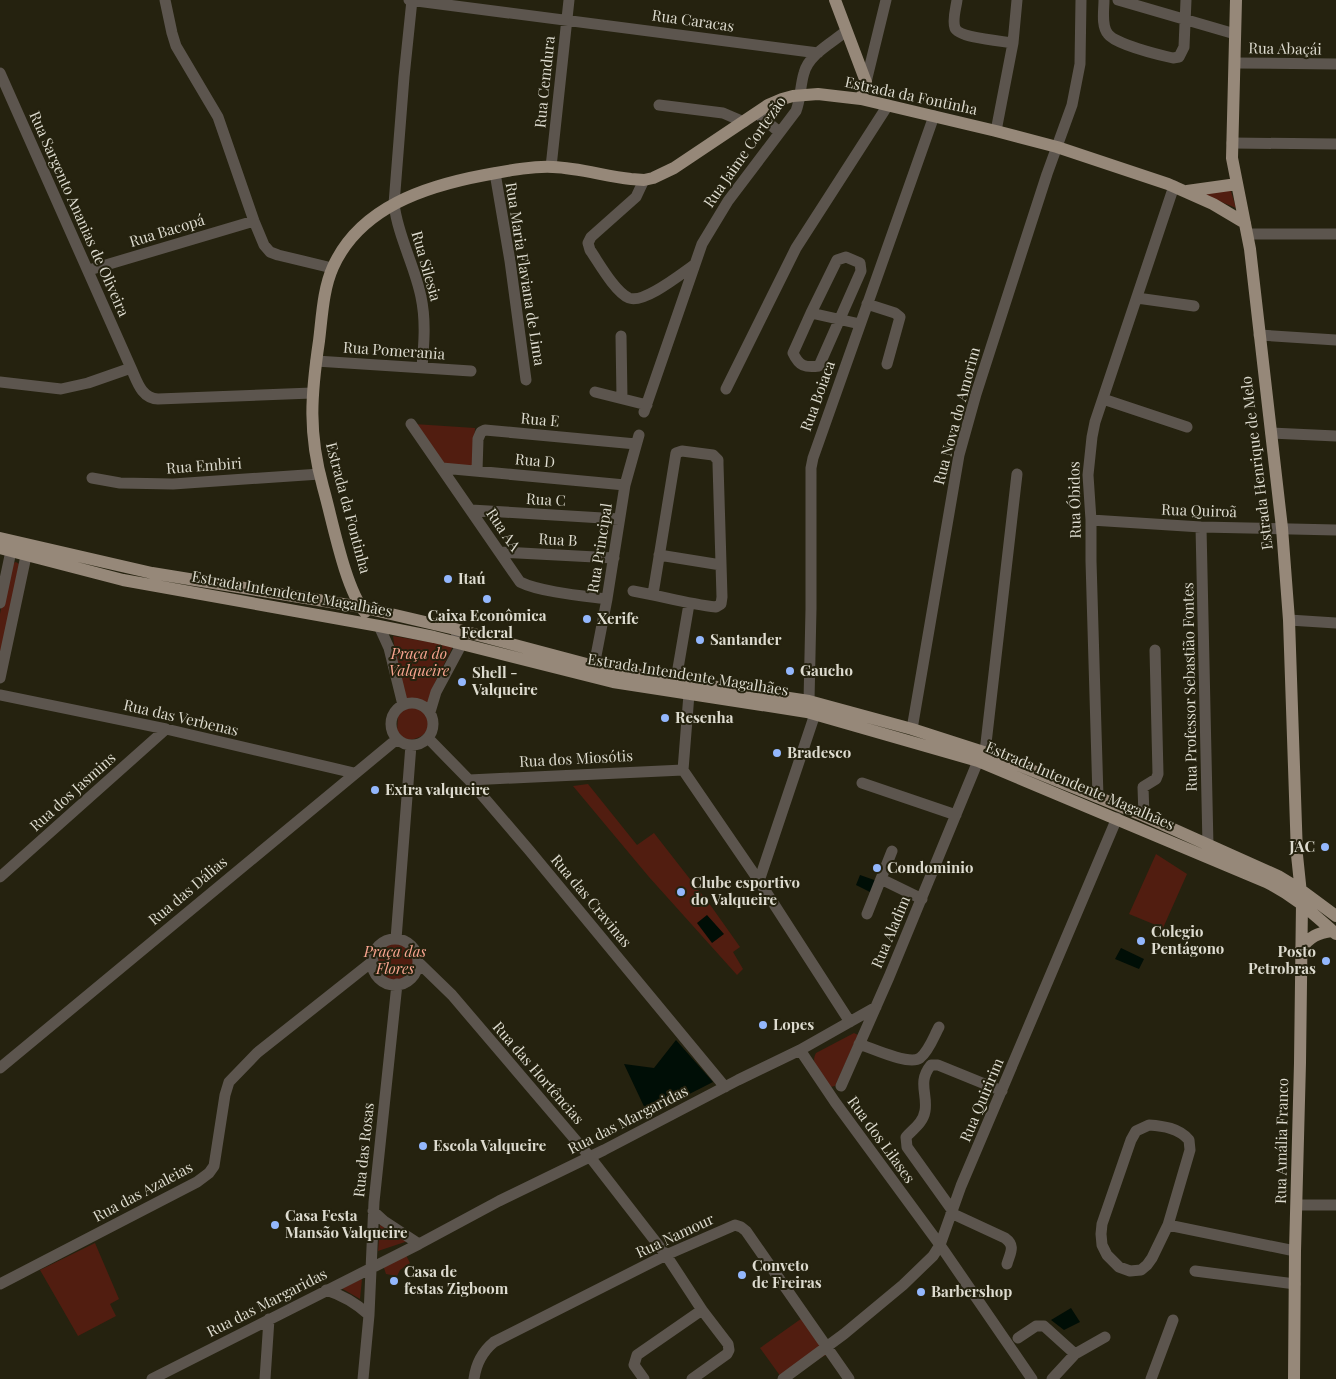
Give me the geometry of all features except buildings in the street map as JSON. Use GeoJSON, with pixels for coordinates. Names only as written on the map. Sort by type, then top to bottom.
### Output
{"type":"FeatureCollection","features":[{"type":"Feature","properties":{"kind":"main road"},"geometry":{"type":"LineString","coordinates":[[835,0],[866,82],[861,99]]}},
{"type":"Feature","properties":{"kind":"main road","name":"Estrada Henrique de Melo"},"geometry":{"type":"LineString","coordinates":[[1236,0],[1233,166],[1246,228],[1282,528],[1289,620],[1298,863],[1302,903]]}},
{"type":"Feature","properties":{"kind":"main road","name":"Estrada da Fontinha"},"geometry":{"type":"LineString","coordinates":[[379,626],[361,607],[344,564],[313,440],[312,393],[324,297],[332,268],[341,252],[361,227],[394,204],[418,192],[443,184],[495,173],[551,167],[644,180],[674,168],[756,113],[782,99],[818,94],[861,99],[1057,147],[1186,191],[1246,228]]}},
{"type":"Feature","properties":{"kind":"main road"},"geometry":{"type":"LineString","coordinates":[[1186,191],[1237,184]]}},
{"type":"Feature","properties":{"kind":"main road","name":"Estrada Intendente Magalhães"},"geometry":{"type":"LineString","coordinates":[[0,538],[152,573],[361,607],[455,629],[594,666],[809,701],[912,729],[1098,797],[1144,816],[1278,876],[1301,890],[1336,916]]}},
{"type":"Feature","properties":{"kind":"main road","name":"Estrada Intendente Magalhães"},"geometry":{"type":"LineString","coordinates":[[6,550],[123,580],[379,626],[612,682],[785,707],[982,756],[1117,818],[1266,882],[1302,903],[1334,932]]}},
{"type":"Feature","properties":{"kind":"main road"},"geometry":{"type":"LineString","coordinates":[[1278,876],[1298,863]]}},
{"type":"Feature","properties":{"kind":"main road","name":"Rua Amália Franco"},"geometry":{"type":"LineString","coordinates":[[1294,1379],[1294,1284],[1302,903]]}},
{"type":"Feature","properties":{"kind":"main road"},"geometry":{"type":"LineString","coordinates":[[1301,949],[1308,939],[1313,936],[1319,933],[1334,932]]}},
{"type":"Feature","properties":{"kind":"street"},"geometry":{"type":"LineString","coordinates":[[166,0],[176,46],[218,116],[264,245],[270,252],[290,259],[332,268]]}},
{"type":"Feature","properties":{"kind":"street","name":"Rua Caracas"},"geometry":{"type":"LineString","coordinates":[[411,0],[818,53]]}},
{"type":"Feature","properties":{"kind":"street","name":"Rua Silesia"},"geometry":{"type":"LineString","coordinates":[[411,0],[394,204],[397,221],[421,298],[424,330],[422,367]]}},
{"type":"Feature","properties":{"kind":"street","name":"Rua Cemdura"},"geometry":{"type":"LineString","coordinates":[[551,167],[569,0]]}},
{"type":"Feature","properties":{"kind":"street"},"geometry":{"type":"LineString","coordinates":[[866,82],[886,0]]}},
{"type":"Feature","properties":{"kind":"street"},"geometry":{"type":"LineString","coordinates":[[996,131],[1013,43],[1017,0]]}},
{"type":"Feature","properties":{"kind":"street","name":"Rua Nova do Amorim"},"geometry":{"type":"LineString","coordinates":[[912,729],[959,455],[982,376],[1072,105],[1077,86],[1081,47],[1081,0]]}},
{"type":"Feature","properties":{"kind":"street"},"geometry":{"type":"LineString","coordinates":[[1104,0],[1104,26],[1107,34],[1118,41],[1173,58],[1179,57],[1184,47],[1186,0]]}},
{"type":"Feature","properties":{"kind":"street"},"geometry":{"type":"LineString","coordinates":[[1118,0],[1236,34]]}},
{"type":"Feature","properties":{"kind":"street"},"geometry":{"type":"LineString","coordinates":[[956,5],[955,28],[960,33],[1013,43]]}},
{"type":"Feature","properties":{"kind":"street"},"geometry":{"type":"LineString","coordinates":[[818,53],[846,31]]}},
{"type":"Feature","properties":{"kind":"street","name":"Rua Jaime Cortezão"},"geometry":{"type":"LineString","coordinates":[[622,398],[646,408],[702,244],[728,201],[796,111],[801,95],[804,72],[808,64],[818,53]]}},
{"type":"Feature","properties":{"kind":"street","name":"Rua Abaçái"},"geometry":{"type":"LineString","coordinates":[[1235,63],[1336,64]]}},
{"type":"Feature","properties":{"kind":"street","name":"Rua Sargento Ananias de Oliveira"},"geometry":{"type":"LineString","coordinates":[[0,73],[143,392],[148,397],[154,399],[312,393]]}},
{"type":"Feature","properties":{"kind":"street"},"geometry":{"type":"LineString","coordinates":[[659,105],[723,113],[744,122]]}},
{"type":"Feature","properties":{"kind":"street"},"geometry":{"type":"LineString","coordinates":[[726,389],[796,248],[888,105]]}},
{"type":"Feature","properties":{"kind":"street"},"geometry":{"type":"LineString","coordinates":[[756,113],[779,132]]}},
{"type":"Feature","properties":{"kind":"street","name":"Rua Boiaca"},"geometry":{"type":"LineString","coordinates":[[809,701],[811,468],[817,446],[934,116]]}},
{"type":"Feature","properties":{"kind":"street"},"geometry":{"type":"LineString","coordinates":[[1232,143],[1336,144]]}},
{"type":"Feature","properties":{"kind":"street","name":"Rua Maria Flaviana de Lima"},"geometry":{"type":"LineString","coordinates":[[495,173],[510,261],[526,380]]}},
{"type":"Feature","properties":{"kind":"street"},"geometry":{"type":"LineString","coordinates":[[644,180],[636,197],[591,237],[588,243],[590,250],[621,292],[633,299],[651,294],[694,265]]}},
{"type":"Feature","properties":{"kind":"street","name":"Rua Óbidos"},"geometry":{"type":"LineString","coordinates":[[1098,797],[1091,520],[1088,475],[1089,456],[1095,422],[1174,186]]}},
{"type":"Feature","properties":{"kind":"street","name":"Rua Bacopá"},"geometry":{"type":"LineString","coordinates":[[89,270],[254,221]]}},
{"type":"Feature","properties":{"kind":"street"},"geometry":{"type":"LineString","coordinates":[[1246,228],[1336,234]]}},
{"type":"Feature","properties":{"kind":"street"},"geometry":{"type":"LineString","coordinates":[[846,257],[860,263],[861,270],[841,319],[819,366],[809,368],[798,362],[794,353],[811,313],[837,260],[846,257]]}},
{"type":"Feature","properties":{"kind":"street"},"geometry":{"type":"LineString","coordinates":[[1136,298],[1194,306]]}},
{"type":"Feature","properties":{"kind":"street"},"geometry":{"type":"LineString","coordinates":[[867,304],[895,313],[900,317],[887,364]]}},
{"type":"Feature","properties":{"kind":"street"},"geometry":{"type":"LineString","coordinates":[[811,313],[860,324]]}},
{"type":"Feature","properties":{"kind":"street"},"geometry":{"type":"LineString","coordinates":[[1259,335],[1336,340]]}},
{"type":"Feature","properties":{"kind":"street"},"geometry":{"type":"LineString","coordinates":[[595,392],[622,398],[621,336]]}},
{"type":"Feature","properties":{"kind":"street","name":"Rua Pomerania"},"geometry":{"type":"LineString","coordinates":[[316,361],[471,371]]}},
{"type":"Feature","properties":{"kind":"street"},"geometry":{"type":"LineString","coordinates":[[0,382],[61,389],[73,387],[131,368]]}},
{"type":"Feature","properties":{"kind":"street"},"geometry":{"type":"LineString","coordinates":[[1103,400],[1186,427]]}},
{"type":"Feature","properties":{"kind":"street","name":"Rua AA"},"geometry":{"type":"LineString","coordinates":[[410,424],[501,552],[520,582],[526,585],[607,599]]}},
{"type":"Feature","properties":{"kind":"street","name":"Rua E"},"geometry":{"type":"LineString","coordinates":[[477,471],[478,439],[481,432],[485,430],[638,440]]}},
{"type":"Feature","properties":{"kind":"street"},"geometry":{"type":"LineString","coordinates":[[1271,433],[1336,436]]}},
{"type":"Feature","properties":{"kind":"street","name":"Rua Principal"},"geometry":{"type":"LineString","coordinates":[[594,666],[607,599],[625,485],[638,440]]}},
{"type":"Feature","properties":{"kind":"street"},"geometry":{"type":"LineString","coordinates":[[633,591],[653,594],[689,604],[720,606],[722,601],[718,464],[716,456],[682,450],[676,452],[653,594]]}},
{"type":"Feature","properties":{"kind":"street","name":"Rua D"},"geometry":{"type":"LineString","coordinates":[[442,468],[625,485]]}},
{"type":"Feature","properties":{"kind":"street","name":"Rua Embiri"},"geometry":{"type":"LineString","coordinates":[[92,478],[120,483],[173,484],[320,474]]}},
{"type":"Feature","properties":{"kind":"street","name":"Rua Aladim"},"geometry":{"type":"LineString","coordinates":[[841,1086],[982,756],[1017,474]]}},
{"type":"Feature","properties":{"kind":"street","name":"Rua C"},"geometry":{"type":"LineString","coordinates":[[471,510],[619,519]]}},
{"type":"Feature","properties":{"kind":"street","name":"Rua Quiroã"},"geometry":{"type":"LineString","coordinates":[[1091,520],[1201,527],[1336,530]]}},
{"type":"Feature","properties":{"kind":"street","name":"Rua Professor Sebastião Fontes"},"geometry":{"type":"LineString","coordinates":[[1201,527],[1208,846]]}},
{"type":"Feature","properties":{"kind":"street"},"geometry":{"type":"LineString","coordinates":[[0,603],[6,550]]}},
{"type":"Feature","properties":{"kind":"street","name":"Rua B"},"geometry":{"type":"LineString","coordinates":[[501,552],[614,558]]}},
{"type":"Feature","properties":{"kind":"street"},"geometry":{"type":"LineString","coordinates":[[659,555],[721,565]]}},
{"type":"Feature","properties":{"kind":"street"},"geometry":{"type":"LineString","coordinates":[[0,678],[26,556]]}},
{"type":"Feature","properties":{"kind":"street"},"geometry":{"type":"LineString","coordinates":[[676,680],[689,604]]}},
{"type":"Feature","properties":{"kind":"street"},"geometry":{"type":"LineString","coordinates":[[1289,620],[1336,624]]}},
{"type":"Feature","properties":{"kind":"street"},"geometry":{"type":"LineString","coordinates":[[379,626],[389,648],[403,705]]}},
{"type":"Feature","properties":{"kind":"street"},"geometry":{"type":"LineString","coordinates":[[430,712],[436,692],[460,644],[455,629]]}},
{"type":"Feature","properties":{"kind":"street"},"geometry":{"type":"LineString","coordinates":[[1144,816],[1143,787],[1156,779],[1158,774],[1155,650]]}},
{"type":"Feature","properties":{"kind":"street"},"geometry":{"type":"LineString","coordinates":[[689,694],[684,770],[759,881],[850,1022]]}},
{"type":"Feature","properties":{"kind":"street","name":"Rua das Verbenas"},"geometry":{"type":"LineString","coordinates":[[0,695],[166,730],[354,773]]}},
{"type":"Feature","properties":{"kind":"street"},"geometry":{"type":"LineString","coordinates":[[409,703],[421,704],[430,712],[434,723],[428,738],[423,742],[411,745],[397,739],[391,729],[392,717],[398,708],[409,703]]}},
{"type":"Feature","properties":{"kind":"street"},"geometry":{"type":"LineString","coordinates":[[759,881],[815,714]]}},
{"type":"Feature","properties":{"kind":"street","name":"Rua dos Jasmins"},"geometry":{"type":"LineString","coordinates":[[0,877],[166,730]]}},
{"type":"Feature","properties":{"kind":"street","name":"Rua das Cravinas"},"geometry":{"type":"LineString","coordinates":[[428,738],[469,780],[530,850],[725,1087]]}},
{"type":"Feature","properties":{"kind":"street","name":"Rua das Dálias"},"geometry":{"type":"LineString","coordinates":[[0,1068],[397,739]]}},
{"type":"Feature","properties":{"kind":"street"},"geometry":{"type":"LineString","coordinates":[[396,939],[411,745]]}},
{"type":"Feature","properties":{"kind":"street","name":"Rua dos Miosótis"},"geometry":{"type":"LineString","coordinates":[[469,780],[684,770]]}},
{"type":"Feature","properties":{"kind":"street"},"geometry":{"type":"LineString","coordinates":[[862,783],[956,815]]}},
{"type":"Feature","properties":{"kind":"street","name":"Rua Quiririm"},"geometry":{"type":"LineString","coordinates":[[782,1379],[828,1347],[917,1273],[933,1256],[940,1245],[1002,1091],[1117,818]]}},
{"type":"Feature","properties":{"kind":"street"},"geometry":{"type":"LineString","coordinates":[[867,914],[892,851]]}},
{"type":"Feature","properties":{"kind":"street"},"geometry":{"type":"LineString","coordinates":[[882,879],[922,899]]}},
{"type":"Feature","properties":{"kind":"street"},"geometry":{"type":"LineString","coordinates":[[396,939],[403,940],[414,949],[418,962],[417,970],[405,982],[390,984],[383,981],[374,969],[374,953],[380,945],[396,939]]}},
{"type":"Feature","properties":{"kind":"street","name":"Rua das Azaleias"},"geometry":{"type":"LineString","coordinates":[[0,1284],[197,1182],[209,1173],[214,1166],[217,1155],[224,1094],[229,1082],[257,1053],[373,962]]}},
{"type":"Feature","properties":{"kind":"street","name":"Rua das Hortências"},"geometry":{"type":"LineString","coordinates":[[418,962],[452,996],[590,1157],[666,1255],[702,1310],[728,1344],[729,1350],[724,1356],[692,1379]]}},
{"type":"Feature","properties":{"kind":"street","name":"Rua das Rosas"},"geometry":{"type":"LineString","coordinates":[[363,1379],[369,1315],[380,1137],[397,984]]}},
{"type":"Feature","properties":{"kind":"street","name":"Rua das Margaridas"},"geometry":{"type":"LineString","coordinates":[[152,1379],[419,1244],[499,1200],[590,1157],[800,1050],[876,1007]]}},
{"type":"Feature","properties":{"kind":"street"},"geometry":{"type":"LineString","coordinates":[[860,1044],[908,1061],[919,1059],[926,1052],[939,1027]]}},
{"type":"Feature","properties":{"kind":"street","name":"Rua dos Lilases"},"geometry":{"type":"LineString","coordinates":[[800,1050],[835,1102],[940,1245]]}},
{"type":"Feature","properties":{"kind":"street"},"geometry":{"type":"LineString","coordinates":[[1002,1091],[938,1065],[931,1065],[924,1077],[923,1090],[926,1110],[918,1126],[906,1137],[906,1142],[907,1147],[952,1212],[1011,1242],[1012,1248],[1006,1264]]}},
{"type":"Feature","properties":{"kind":"street"},"geometry":{"type":"LineString","coordinates":[[1148,1125],[1162,1126],[1180,1132],[1186,1136],[1191,1144],[1168,1224],[1152,1258],[1141,1270],[1130,1271],[1119,1267],[1107,1255],[1102,1245],[1102,1224],[1131,1140],[1136,1131],[1148,1125]]}},
{"type":"Feature","properties":{"kind":"street"},"geometry":{"type":"LineString","coordinates":[[1297,1205],[1336,1205]]}},
{"type":"Feature","properties":{"kind":"street"},"geometry":{"type":"LineString","coordinates":[[374,1211],[384,1221],[419,1244]]}},
{"type":"Feature","properties":{"kind":"street"},"geometry":{"type":"LineString","coordinates":[[1168,1224],[1295,1251]]}},
{"type":"Feature","properties":{"kind":"street","name":"Rua Namour"},"geometry":{"type":"LineString","coordinates":[[474,1379],[479,1360],[485,1350],[494,1342],[666,1255],[728,1227],[735,1226],[742,1227],[746,1231],[849,1379]]}},
{"type":"Feature","properties":{"kind":"street"},"geometry":{"type":"LineString","coordinates":[[940,1245],[1032,1379]]}},
{"type":"Feature","properties":{"kind":"street"},"geometry":{"type":"LineString","coordinates":[[1195,1271],[1294,1284]]}},
{"type":"Feature","properties":{"kind":"street"},"geometry":{"type":"LineString","coordinates":[[326,1290],[352,1302],[369,1315]]}},
{"type":"Feature","properties":{"kind":"street"},"geometry":{"type":"LineString","coordinates":[[644,1379],[634,1365],[637,1355],[702,1310]]}},
{"type":"Feature","properties":{"kind":"street"},"geometry":{"type":"LineString","coordinates":[[265,1379],[269,1319]]}},
{"type":"Feature","properties":{"kind":"street"},"geometry":{"type":"LineString","coordinates":[[1151,1379],[1173,1320]]}},
{"type":"Feature","properties":{"kind":"street"},"geometry":{"type":"LineString","coordinates":[[1018,1338],[1036,1326],[1044,1326],[1074,1354]]}},
{"type":"Feature","properties":{"kind":"street"},"geometry":{"type":"LineString","coordinates":[[1052,1379],[1074,1354],[1105,1337]]}},
{"type":"Feature","properties":{"kind":"green space"},"geometry":{"type":"Polygon","coordinates":[[[1230,188],[1236,208],[1202,194],[1230,188]]]}},
{"type":"Feature","properties":{"kind":"green space"},"geometry":{"type":"Polygon","coordinates":[[[414,424],[475,428],[473,468],[443,466],[414,424]]]}},
{"type":"Feature","properties":{"kind":"green space"},"geometry":{"type":"Polygon","coordinates":[[[16,562],[19,564],[0,663],[0,614],[10,564],[16,562]]]}},
{"type":"Feature","properties":{"kind":"green space","name":"Praça do Valqueire"},"geometry":{"type":"Polygon","coordinates":[[[393,636],[453,646],[430,696],[429,722],[426,733],[414,739],[404,738],[397,731],[398,716],[403,710],[393,636]]]}},
{"type":"Feature","properties":{"kind":"green space","name":"Clube esportivo do Valqueire"},"geometry":{"type":"Polygon","coordinates":[[[588,784],[637,845],[654,833],[711,906],[740,947],[733,952],[743,969],[737,975],[649,877],[573,786],[588,784]]]}},
{"type":"Feature","properties":{"kind":"green space"},"geometry":{"type":"Polygon","coordinates":[[[1156,854],[1187,874],[1163,928],[1129,914],[1156,854]]]}},
{"type":"Feature","properties":{"kind":"green space","name":"Praça das Flores"},"geometry":{"type":"Polygon","coordinates":[[[395,940],[407,944],[414,964],[404,978],[396,983],[379,974],[375,969],[374,962],[380,950],[386,944],[395,940]]]}},
{"type":"Feature","properties":{"kind":"green space"},"geometry":{"type":"Polygon","coordinates":[[[854,1033],[858,1035],[835,1086],[830,1087],[816,1067],[814,1058],[816,1053],[854,1033]]]}},
{"type":"Feature","properties":{"kind":"green space"},"geometry":{"type":"Polygon","coordinates":[[[380,1225],[408,1241],[378,1251],[380,1225]]]}},
{"type":"Feature","properties":{"kind":"green space"},"geometry":{"type":"Polygon","coordinates":[[[95,1243],[119,1299],[110,1304],[116,1316],[78,1336],[40,1270],[95,1243]]]}},
{"type":"Feature","properties":{"kind":"green space"},"geometry":{"type":"Polygon","coordinates":[[[404,1251],[410,1263],[400,1270],[397,1276],[386,1274],[382,1262],[404,1251]]]}},
{"type":"Feature","properties":{"kind":"green space"},"geometry":{"type":"Polygon","coordinates":[[[362,1279],[360,1299],[341,1288],[362,1279]]]}},
{"type":"Feature","properties":{"kind":"green space"},"geometry":{"type":"Polygon","coordinates":[[[805,1316],[826,1355],[781,1377],[760,1348],[805,1316]]]}},
{"type":"Feature","properties":{"kind":"shaded area"},"geometry":{"type":"Polygon","coordinates":[[[860,875],[880,882],[874,894],[856,885],[860,875]]]}},
{"type":"Feature","properties":{"kind":"shaded area"},"geometry":{"type":"Polygon","coordinates":[[[707,915],[724,934],[712,943],[697,923],[707,915]]]}},
{"type":"Feature","properties":{"kind":"shaded area"},"geometry":{"type":"Polygon","coordinates":[[[1121,948],[1144,959],[1139,969],[1115,959],[1121,948]]]}},
{"type":"Feature","properties":{"kind":"shaded area"},"geometry":{"type":"Polygon","coordinates":[[[676,1040],[713,1082],[648,1115],[624,1064],[654,1068],[676,1040]]]}},
{"type":"Feature","properties":{"kind":"shaded area"},"geometry":{"type":"Polygon","coordinates":[[[1071,1308],[1080,1322],[1064,1330],[1051,1320],[1071,1308]]]}},
{"type":"Feature","properties":{"kind":"place","name":"Itaú"},"geometry":{"type":"Point","coordinates":[448,579]}},
{"type":"Feature","properties":{"kind":"place","name":"Caixa Econômica Federal"},"geometry":{"type":"Point","coordinates":[487,599]}},
{"type":"Feature","properties":{"kind":"place","name":"Xerife"},"geometry":{"type":"Point","coordinates":[587,619]}},
{"type":"Feature","properties":{"kind":"place","name":"Santander"},"geometry":{"type":"Point","coordinates":[700,640]}},
{"type":"Feature","properties":{"kind":"place","name":"Gaucho"},"geometry":{"type":"Point","coordinates":[790,671]}},
{"type":"Feature","properties":{"kind":"place","name":"Shell - Valqueire"},"geometry":{"type":"Point","coordinates":[462,682]}},
{"type":"Feature","properties":{"kind":"place","name":"Resenha"},"geometry":{"type":"Point","coordinates":[665,718]}},
{"type":"Feature","properties":{"kind":"place","name":"Bradesco"},"geometry":{"type":"Point","coordinates":[777,753]}},
{"type":"Feature","properties":{"kind":"place","name":"Extra valqueire"},"geometry":{"type":"Point","coordinates":[375,790]}},
{"type":"Feature","properties":{"kind":"place","name":"JAC"},"geometry":{"type":"Point","coordinates":[1325,847]}},
{"type":"Feature","properties":{"kind":"place","name":"Condominio"},"geometry":{"type":"Point","coordinates":[877,868]}},
{"type":"Feature","properties":{"kind":"place","name":"Clube esportivo do Valqueire"},"geometry":{"type":"Point","coordinates":[681,892]}},
{"type":"Feature","properties":{"kind":"place","name":"Colegio Pentágono"},"geometry":{"type":"Point","coordinates":[1141,941]}},
{"type":"Feature","properties":{"kind":"place","name":"Posto Petrobras"},"geometry":{"type":"Point","coordinates":[1326,961]}},
{"type":"Feature","properties":{"kind":"place","name":"Lopes"},"geometry":{"type":"Point","coordinates":[763,1025]}},
{"type":"Feature","properties":{"kind":"place","name":"Escola Valqueire"},"geometry":{"type":"Point","coordinates":[423,1146]}},
{"type":"Feature","properties":{"kind":"place","name":"Casa Festa Mansão Valqueire"},"geometry":{"type":"Point","coordinates":[275,1225]}},
{"type":"Feature","properties":{"kind":"place","name":"Conveto de Freiras"},"geometry":{"type":"Point","coordinates":[742,1275]}},
{"type":"Feature","properties":{"kind":"place","name":"Casa de festas Zigboom"},"geometry":{"type":"Point","coordinates":[394,1281]}},
{"type":"Feature","properties":{"kind":"place","name":"Barbershop"},"geometry":{"type":"Point","coordinates":[921,1292]}}]}
